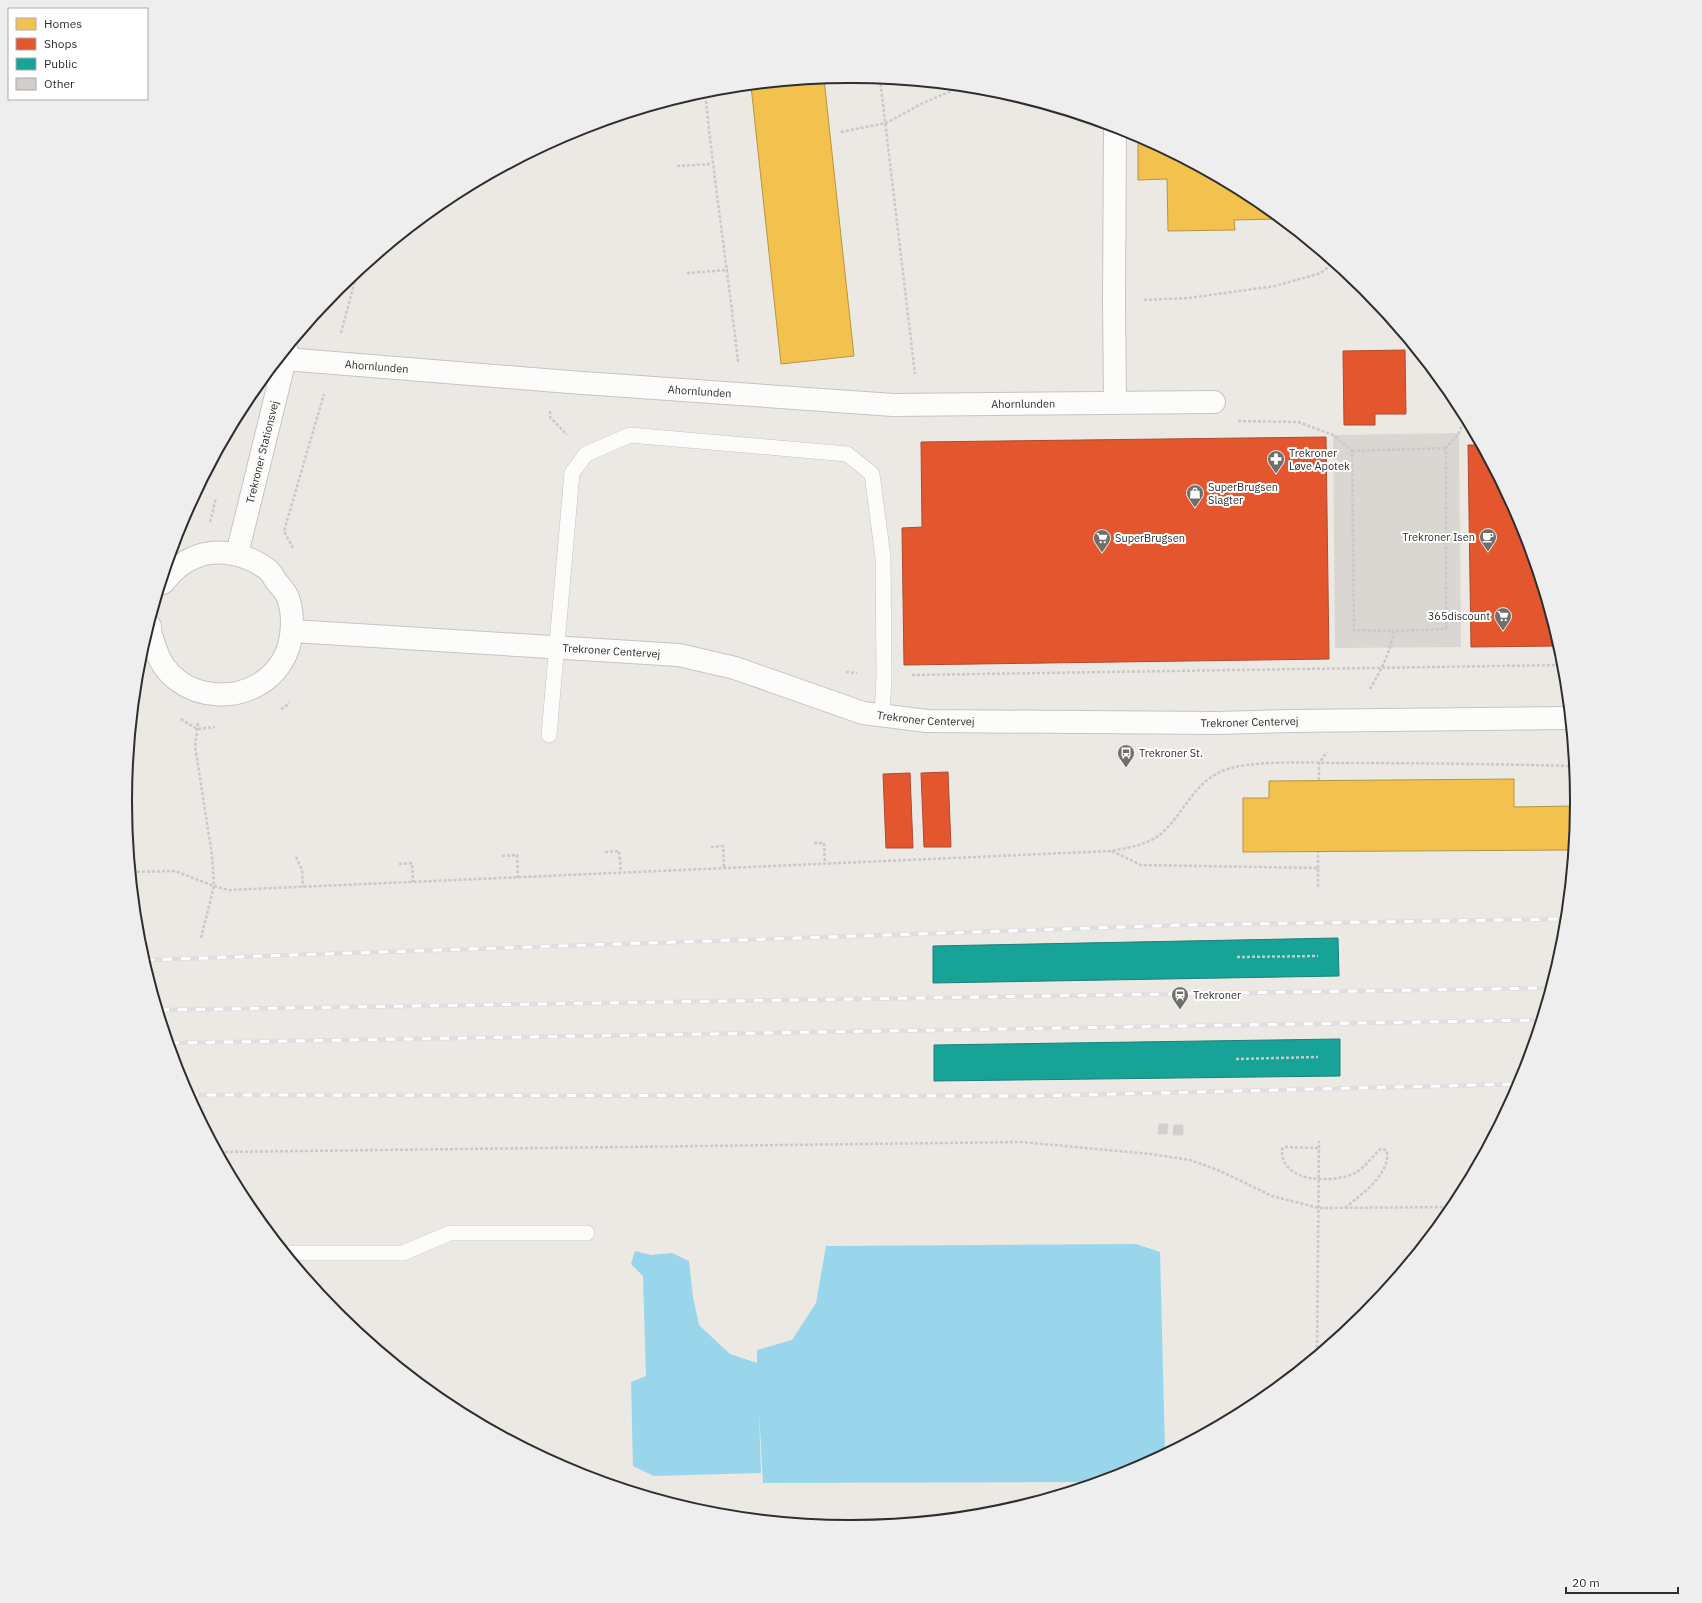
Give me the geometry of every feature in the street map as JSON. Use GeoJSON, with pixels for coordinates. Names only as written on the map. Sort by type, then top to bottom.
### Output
{"type":"FeatureCollection","features":[{"type":"Feature","properties":{"kind":"street"},"geometry":{"type":"LineString","coordinates":[[1115,134],[1115,403]]}},
{"type":"Feature","properties":{"kind":"street","name":"Ahornlunden"},"geometry":{"type":"LineString","coordinates":[[288,355],[552,381],[893,405],[1214,402]]}},
{"type":"Feature","properties":{"kind":"street","name":"Trekroner Stationsvej"},"geometry":{"type":"LineString","coordinates":[[237,554],[285,359]]}},
{"type":"Feature","properties":{"kind":"street"},"geometry":{"type":"LineString","coordinates":[[152,637],[158,657],[176,680],[202,693],[227,695],[251,689],[272,675],[286,654],[293,631],[288,597],[272,574],[268,569],[237,554],[215,552],[193,557],[174,570],[170,575]]}},
{"type":"Feature","properties":{"kind":"street","name":"Trekroner Centervej"},"geometry":{"type":"LineString","coordinates":[[293,631],[679,655],[735,668],[863,713],[928,721],[1217,723],[1564,718]]}},
{"type":"Feature","properties":{"kind":"lane"},"geometry":{"type":"LineString","coordinates":[[549,735],[558,647],[572,473],[586,454],[630,435],[847,454],[872,474],[883,557],[884,676],[882,716]]}},
{"type":"Feature","properties":{"kind":"lane"},"geometry":{"type":"LineString","coordinates":[[293,1253],[403,1253],[450,1233],[587,1233]]}},
{"type":"Feature","properties":{"kind":"path"},"geometry":{"type":"LineString","coordinates":[[881,84],[918,404]]}},
{"type":"Feature","properties":{"kind":"path"},"geometry":{"type":"LineString","coordinates":[[841,132],[886,123],[923,103],[953,90]]}},
{"type":"Feature","properties":{"kind":"path"},"geometry":{"type":"LineString","coordinates":[[705,98],[712,164],[728,270],[741,394]]}},
{"type":"Feature","properties":{"kind":"path"},"geometry":{"type":"LineString","coordinates":[[676,166],[712,164]]}},
{"type":"Feature","properties":{"kind":"path"},"geometry":{"type":"LineString","coordinates":[[1114,302],[1189,298],[1274,286],[1321,273],[1330,266]]}},
{"type":"Feature","properties":{"kind":"path"},"geometry":{"type":"LineString","coordinates":[[687,273],[728,270]]}},
{"type":"Feature","properties":{"kind":"path"},"geometry":{"type":"LineString","coordinates":[[552,381],[550,417],[586,454]]}},
{"type":"Feature","properties":{"kind":"path"},"geometry":{"type":"LineString","coordinates":[[1236,421],[1298,422],[1333,435],[1352,451],[1446,448]]}},
{"type":"Feature","properties":{"kind":"path"},"geometry":{"type":"LineString","coordinates":[[1352,451],[1354,630],[1394,631],[1446,629],[1446,448],[1458,433],[1462,424]]}},
{"type":"Feature","properties":{"kind":"path"},"geometry":{"type":"LineString","coordinates":[[204,526],[210,523],[218,494]]}},
{"type":"Feature","properties":{"kind":"path"},"geometry":{"type":"LineString","coordinates":[[1350,721],[1382,667],[1391,647],[1394,631]]}},
{"type":"Feature","properties":{"kind":"path"},"geometry":{"type":"LineString","coordinates":[[842,672],[884,676],[1557,665]]}},
{"type":"Feature","properties":{"kind":"path"},"geometry":{"type":"LineString","coordinates":[[201,938],[214,886],[212,855],[195,746],[202,693]]}},
{"type":"Feature","properties":{"kind":"path"},"geometry":{"type":"LineString","coordinates":[[137,872],[175,871],[214,886],[229,890],[1111,851],[1142,845],[1164,832],[1198,788],[1220,772],[1247,765],[1335,763],[1568,766]]}},
{"type":"Feature","properties":{"kind":"path"},"geometry":{"type":"LineString","coordinates":[[814,843],[824,843],[825,863]]}},
{"type":"Feature","properties":{"kind":"path"},"geometry":{"type":"LineString","coordinates":[[711,847],[723,846],[724,868]]}},
{"type":"Feature","properties":{"kind":"path"},"geometry":{"type":"LineString","coordinates":[[604,852],[619,851],[621,872]]}},
{"type":"Feature","properties":{"kind":"path"},"geometry":{"type":"LineString","coordinates":[[1111,851],[1141,865],[1318,868]]}},
{"type":"Feature","properties":{"kind":"path"},"geometry":{"type":"LineString","coordinates":[[1318,852],[1318,887]]}},
{"type":"Feature","properties":{"kind":"path"},"geometry":{"type":"LineString","coordinates":[[502,856],[517,855],[518,878]]}},
{"type":"Feature","properties":{"kind":"path"},"geometry":{"type":"LineString","coordinates":[[296,857],[302,870],[303,887]]}},
{"type":"Feature","properties":{"kind":"path"},"geometry":{"type":"LineString","coordinates":[[399,864],[412,863],[413,882]]}},
{"type":"Feature","properties":{"kind":"path"},"geometry":{"type":"LineString","coordinates":[[1238,957],[1318,956]]}},
{"type":"Feature","properties":{"kind":"path"},"geometry":{"type":"LineString","coordinates":[[1236,1059],[1318,1057]]}},
{"type":"Feature","properties":{"kind":"path"},"geometry":{"type":"LineString","coordinates":[[1317,1348],[1319,1141]]}},
{"type":"Feature","properties":{"kind":"path"},"geometry":{"type":"LineString","coordinates":[[224,1152],[1022,1142],[1150,1154],[1190,1160],[1218,1170],[1272,1196],[1318,1208],[1444,1207]]}},
{"type":"Feature","properties":{"kind":"path"},"geometry":{"type":"LineString","coordinates":[[1318,1148],[1284,1147],[1282,1149],[1282,1156],[1286,1166],[1297,1175],[1318,1179],[1339,1177],[1356,1172],[1379,1150],[1383,1149],[1387,1151],[1388,1158],[1382,1172],[1372,1184],[1345,1208]]}},
{"type":"Feature","properties":{"kind":"shaded area"},"geometry":{"type":"Polygon","coordinates":[[[1459,433],[1461,647],[1335,648],[1333,435],[1459,433]]]}},
{"type":"Feature","properties":{"kind":"water"},"geometry":{"type":"Polygon","coordinates":[[[1136,1244],[1160,1252],[1165,1448],[1082,1482],[763,1483],[759,1412],[761,1473],[654,1476],[633,1466],[631,1382],[646,1376],[643,1276],[631,1264],[635,1251],[651,1255],[672,1253],[689,1261],[693,1297],[699,1325],[730,1354],[757,1363],[757,1350],[792,1340],[816,1303],[826,1246],[1136,1244]]]}},
{"type":"Feature","properties":{"kind":"building: Homes"},"geometry":{"type":"Polygon","coordinates":[[[825,84],[854,356],[781,364],[751,90],[825,84]]]}},
{"type":"Feature","properties":{"kind":"building: Homes"},"geometry":{"type":"Polygon","coordinates":[[[1138,143],[1169,157],[1210,179],[1271,219],[1234,220],[1235,230],[1168,231],[1167,179],[1138,180],[1138,143]]]}},
{"type":"Feature","properties":{"kind":"building: Homes"},"geometry":{"type":"Polygon","coordinates":[[[1514,779],[1514,807],[1570,806],[1568,850],[1243,852],[1243,798],[1269,798],[1269,781],[1514,779]]]}},
{"type":"Feature","properties":{"kind":"building: Shops"},"geometry":{"type":"Polygon","coordinates":[[[1405,350],[1406,414],[1375,414],[1375,425],[1344,425],[1343,351],[1405,350]]]}},
{"type":"Feature","properties":{"kind":"building: Shops"},"geometry":{"type":"Polygon","coordinates":[[[1326,437],[1329,659],[904,665],[902,528],[922,527],[921,442],[1326,437]]]}},
{"type":"Feature","properties":{"kind":"building: Shops"},"geometry":{"type":"Polygon","coordinates":[[[1468,445],[1475,445],[1515,527],[1531,571],[1552,646],[1471,647],[1468,445]]]}},
{"type":"Feature","properties":{"kind":"building: Shops"},"geometry":{"type":"Polygon","coordinates":[[[948,772],[951,847],[924,847],[921,773],[948,772]]]}},
{"type":"Feature","properties":{"kind":"building: Shops"},"geometry":{"type":"Polygon","coordinates":[[[910,773],[913,848],[886,848],[883,774],[910,773]]]}},
{"type":"Feature","properties":{"kind":"building: Public"},"geometry":{"type":"Polygon","coordinates":[[[1338,938],[1339,976],[933,983],[933,946],[1338,938]]]}},
{"type":"Feature","properties":{"kind":"building: Public"},"geometry":{"type":"Polygon","coordinates":[[[1340,1039],[1340,1076],[934,1081],[934,1045],[1340,1039]]]}},
{"type":"Feature","properties":{"kind":"building: Other"},"geometry":{"type":"Polygon","coordinates":[[[1159,1124],[1168,1124],[1167,1134],[1158,1134],[1159,1124]]]}},
{"type":"Feature","properties":{"kind":"building: Other"},"geometry":{"type":"Polygon","coordinates":[[[1174,1125],[1183,1125],[1183,1135],[1173,1135],[1174,1125]]]}},
{"type":"Feature","properties":{"kind":"railway"},"geometry":{"type":"LineString","coordinates":[[150,960],[1183,925],[1559,919]]}},
{"type":"Feature","properties":{"kind":"railway"},"geometry":{"type":"LineString","coordinates":[[164,1010],[1545,988]]}},
{"type":"Feature","properties":{"kind":"railway"},"geometry":{"type":"LineString","coordinates":[[175,1043],[1535,1020]]}},
{"type":"Feature","properties":{"kind":"railway"},"geometry":{"type":"LineString","coordinates":[[196,1095],[1035,1096],[1511,1084]]}},
{"type":"Feature","properties":{"kind":"place","name":"Trekroner Løve Apotek"},"geometry":{"type":"Point","coordinates":[1276,474]}},
{"type":"Feature","properties":{"kind":"place","name":"SuperBrugsen Slagter"},"geometry":{"type":"Point","coordinates":[1195,508]}},
{"type":"Feature","properties":{"kind":"place","name":"Trekroner Isen"},"geometry":{"type":"Point","coordinates":[1488,552]}},
{"type":"Feature","properties":{"kind":"place","name":"SuperBrugsen"},"geometry":{"type":"Point","coordinates":[1102,553]}},
{"type":"Feature","properties":{"kind":"place","name":"365discount"},"geometry":{"type":"Point","coordinates":[1503,631]}},
{"type":"Feature","properties":{"kind":"place","name":"Trekroner St."},"geometry":{"type":"Point","coordinates":[1126,768]}},
{"type":"Feature","properties":{"kind":"place","name":"Trekroner"},"geometry":{"type":"Point","coordinates":[1180,1010]}}]}
